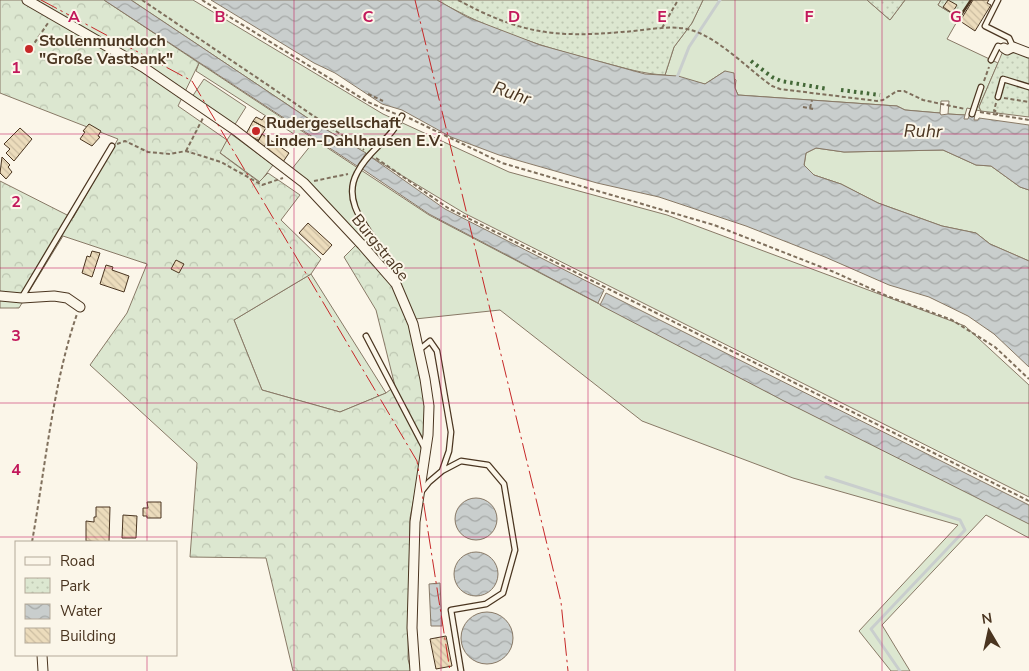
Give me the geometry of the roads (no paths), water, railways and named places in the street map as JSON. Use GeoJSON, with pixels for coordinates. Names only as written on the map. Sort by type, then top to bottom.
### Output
{"type":"FeatureCollection","features":[{"type":"Feature","properties":{"kind":"street","name":"Burgstraße"},"geometry":{"type":"LineString","coordinates":[[27,0],[123,55],[207,111],[304,183],[362,244],[396,284],[413,324],[428,399],[426,451],[415,522],[412,594],[415,671]]}},
{"type":"Feature","properties":{"kind":"street"},"geometry":{"type":"LineString","coordinates":[[1005,47],[1029,54]]}},
{"type":"Feature","properties":{"kind":"street"},"geometry":{"type":"LineString","coordinates":[[0,296],[22,298],[54,296],[67,298],[80,307]]}},
{"type":"Feature","properties":{"kind":"street"},"geometry":{"type":"LineString","coordinates":[[42,656],[43,671]]}},
{"type":"Feature","properties":{"kind":"lane"},"geometry":{"type":"LineString","coordinates":[[991,60],[1005,47],[1009,38],[985,26],[998,0]]}},
{"type":"Feature","properties":{"kind":"lane"},"geometry":{"type":"LineString","coordinates":[[998,97],[1003,79],[1029,87]]}},
{"type":"Feature","properties":{"kind":"lane"},"geometry":{"type":"LineString","coordinates":[[972,114],[982,87]]}},
{"type":"Feature","properties":{"kind":"lane"},"geometry":{"type":"LineString","coordinates":[[396,284],[390,265],[367,229],[356,206],[353,187],[357,172],[370,154],[392,134],[402,116]]}},
{"type":"Feature","properties":{"kind":"lane"},"geometry":{"type":"LineString","coordinates":[[22,298],[112,146]]}},
{"type":"Feature","properties":{"kind":"lane"},"geometry":{"type":"LineString","coordinates":[[366,336],[426,451]]}},
{"type":"Feature","properties":{"kind":"lane"},"geometry":{"type":"LineString","coordinates":[[418,350],[430,341],[437,351],[451,432],[449,451],[442,471]]}},
{"type":"Feature","properties":{"kind":"lane"},"geometry":{"type":"LineString","coordinates":[[419,495],[429,482],[442,471],[461,461],[488,465],[504,484],[515,550],[503,593],[486,604],[451,610],[461,671]]}},
{"type":"Feature","properties":{"kind":"water"},"geometry":{"type":"Polygon","coordinates":[[[104,0],[131,0],[315,123],[366,153],[357,166],[104,0]]]}},
{"type":"Feature","properties":{"kind":"water","name":"Ruhr"},"geometry":{"type":"Polygon","coordinates":[[[211,0],[437,0],[467,17],[540,45],[645,74],[678,76],[705,84],[725,71],[734,73],[735,88],[738,95],[897,106],[905,110],[940,113],[941,115],[965,115],[964,119],[968,119],[970,113],[975,114],[974,120],[979,118],[1029,125],[1029,190],[1020,187],[991,166],[976,165],[943,150],[844,152],[816,148],[806,153],[804,165],[814,175],[841,184],[878,203],[942,226],[976,233],[990,244],[1029,261],[1029,367],[994,334],[968,316],[929,297],[889,285],[746,226],[659,197],[597,183],[499,155],[451,137],[402,110],[382,104],[335,73],[314,63],[211,0]]]}},
{"type":"Feature","properties":{"kind":"water"},"geometry":{"type":"Polygon","coordinates":[[[371,157],[445,209],[604,290],[598,303],[429,214],[361,168],[371,157]]]}},
{"type":"Feature","properties":{"kind":"water"},"geometry":{"type":"Polygon","coordinates":[[[606,293],[1029,505],[1029,524],[784,401],[600,305],[606,293]]]}},
{"type":"Feature","properties":{"kind":"water"},"geometry":{"type":"Polygon","coordinates":[[[472,498],[480,498],[491,504],[497,519],[491,534],[480,540],[472,540],[461,534],[455,523],[455,515],[461,504],[472,498]]]}},
{"type":"Feature","properties":{"kind":"water"},"geometry":{"type":"Polygon","coordinates":[[[476,552],[488,556],[494,562],[498,574],[494,586],[488,592],[476,596],[464,592],[458,586],[454,574],[458,562],[464,556],[476,552]]]}},
{"type":"Feature","properties":{"kind":"water"},"geometry":{"type":"Polygon","coordinates":[[[440,583],[442,626],[431,626],[429,584],[440,583]]]}},
{"type":"Feature","properties":{"kind":"water"},"geometry":{"type":"Polygon","coordinates":[[[482,612],[492,612],[506,619],[513,633],[513,643],[506,657],[492,664],[482,664],[472,660],[465,653],[461,643],[461,633],[465,623],[472,616],[482,612]]]}},
{"type":"Feature","properties":{"kind":"waterway"},"geometry":{"type":"LineString","coordinates":[[676,80],[689,47],[720,0]]}},
{"type":"Feature","properties":{"kind":"waterway"},"geometry":{"type":"LineString","coordinates":[[826,477],[960,520],[965,530],[871,629],[900,671]]}},
{"type":"Feature","properties":{"kind":"place","name":"Stollenmundloch \"Große Vastbank\""},"geometry":{"type":"Point","coordinates":[29,49]}},
{"type":"Feature","properties":{"kind":"place","name":"Rudergesellschaft Linden-Dahlhausen E.V."},"geometry":{"type":"Point","coordinates":[256,131]}}]}
